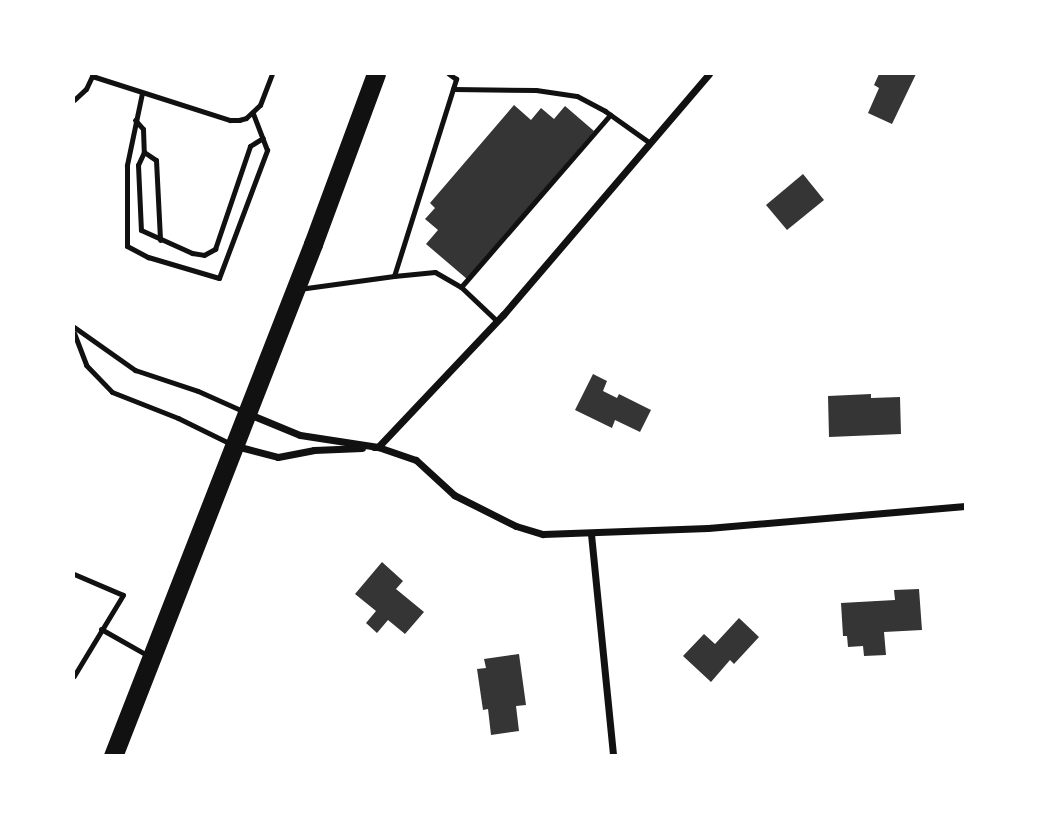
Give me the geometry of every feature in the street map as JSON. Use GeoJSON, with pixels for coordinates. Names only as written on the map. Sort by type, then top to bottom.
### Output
{"type":"FeatureCollection","features":[{"type":"Feature","properties":{"kind":"highway"},"geometry":{"type":"LineString","coordinates":[[113,755],[245,412],[296,289],[376,74]]}},
{"type":"Feature","properties":{"kind":"street"},"geometry":{"type":"LineString","coordinates":[[233,445],[278,457],[314,450],[377,447],[498,321],[709,74]]}},
{"type":"Feature","properties":{"kind":"street"},"geometry":{"type":"LineString","coordinates":[[245,412],[300,435],[377,447],[416,460],[454,495],[516,526],[543,534],[708,528],[965,506]]}},
{"type":"Feature","properties":{"kind":"street"},"geometry":{"type":"LineString","coordinates":[[591,534],[613,755]]}},
{"type":"Feature","properties":{"kind":"lane"},"geometry":{"type":"LineString","coordinates":[[74,100],[86,89],[92,75],[230,120],[246,118],[266,95],[272,74]]}},
{"type":"Feature","properties":{"kind":"lane"},"geometry":{"type":"LineString","coordinates":[[394,276],[456,79],[449,74]]}},
{"type":"Feature","properties":{"kind":"lane"},"geometry":{"type":"LineString","coordinates":[[453,89],[536,90],[577,96],[650,143]]}},
{"type":"Feature","properties":{"kind":"lane"},"geometry":{"type":"LineString","coordinates":[[142,93],[127,165],[127,246],[148,257],[219,278],[267,150],[253,113]]}},
{"type":"Feature","properties":{"kind":"lane"},"geometry":{"type":"LineString","coordinates":[[461,287],[610,115]]}},
{"type":"Feature","properties":{"kind":"lane"},"geometry":{"type":"LineString","coordinates":[[135,120],[143,129],[144,152],[138,165],[141,230],[192,253],[204,255],[215,250],[250,146],[262,138]]}},
{"type":"Feature","properties":{"kind":"lane"},"geometry":{"type":"LineString","coordinates":[[144,152],[156,160],[160,240]]}},
{"type":"Feature","properties":{"kind":"lane"},"geometry":{"type":"LineString","coordinates":[[296,289],[435,272],[461,287],[498,321]]}},
{"type":"Feature","properties":{"kind":"lane"},"geometry":{"type":"LineString","coordinates":[[74,330],[135,370],[198,391],[245,412]]}},
{"type":"Feature","properties":{"kind":"lane"},"geometry":{"type":"LineString","coordinates":[[74,330],[86,365],[111,392],[178,418],[233,445]]}},
{"type":"Feature","properties":{"kind":"lane"},"geometry":{"type":"LineString","coordinates":[[74,574],[123,595],[74,676]]}},
{"type":"Feature","properties":{"kind":"lane"},"geometry":{"type":"LineString","coordinates":[[101,629],[151,658]]}},
{"type":"Feature","properties":{"kind":"building"},"geometry":{"type":"Polygon","coordinates":[[[879,74],[916,74],[892,124],[868,113],[879,88],[874,85],[879,74]]]}},
{"type":"Feature","properties":{"kind":"building"},"geometry":{"type":"Polygon","coordinates":[[[514,105],[531,120],[541,108],[554,119],[565,106],[594,131],[467,279],[426,244],[438,230],[425,219],[435,208],[430,203],[514,105]]]}},
{"type":"Feature","properties":{"kind":"building"},"geometry":{"type":"Polygon","coordinates":[[[803,174],[824,200],[787,230],[766,205],[803,174]]]}},
{"type":"Feature","properties":{"kind":"building"},"geometry":{"type":"Polygon","coordinates":[[[593,374],[607,381],[603,391],[617,398],[619,394],[651,410],[640,432],[615,420],[612,428],[575,410],[593,374]]]}},
{"type":"Feature","properties":{"kind":"building"},"geometry":{"type":"Polygon","coordinates":[[[871,394],[871,398],[900,397],[901,434],[829,437],[828,396],[871,394]]]}},
{"type":"Feature","properties":{"kind":"building"},"geometry":{"type":"Polygon","coordinates":[[[382,562],[403,581],[396,589],[424,612],[405,634],[388,620],[377,633],[366,623],[376,611],[355,594],[382,562]]]}},
{"type":"Feature","properties":{"kind":"building"},"geometry":{"type":"Polygon","coordinates":[[[919,589],[922,630],[884,632],[886,655],[864,656],[863,646],[848,647],[847,636],[843,636],[841,603],[895,600],[894,590],[919,589]]]}},
{"type":"Feature","properties":{"kind":"building"},"geometry":{"type":"Polygon","coordinates":[[[739,618],[759,637],[734,664],[730,660],[711,682],[683,656],[704,634],[715,644],[739,618]]]}},
{"type":"Feature","properties":{"kind":"building"},"geometry":{"type":"Polygon","coordinates":[[[519,654],[526,705],[516,706],[519,731],[491,735],[488,709],[483,710],[477,669],[486,668],[484,659],[519,654]]]}}]}
